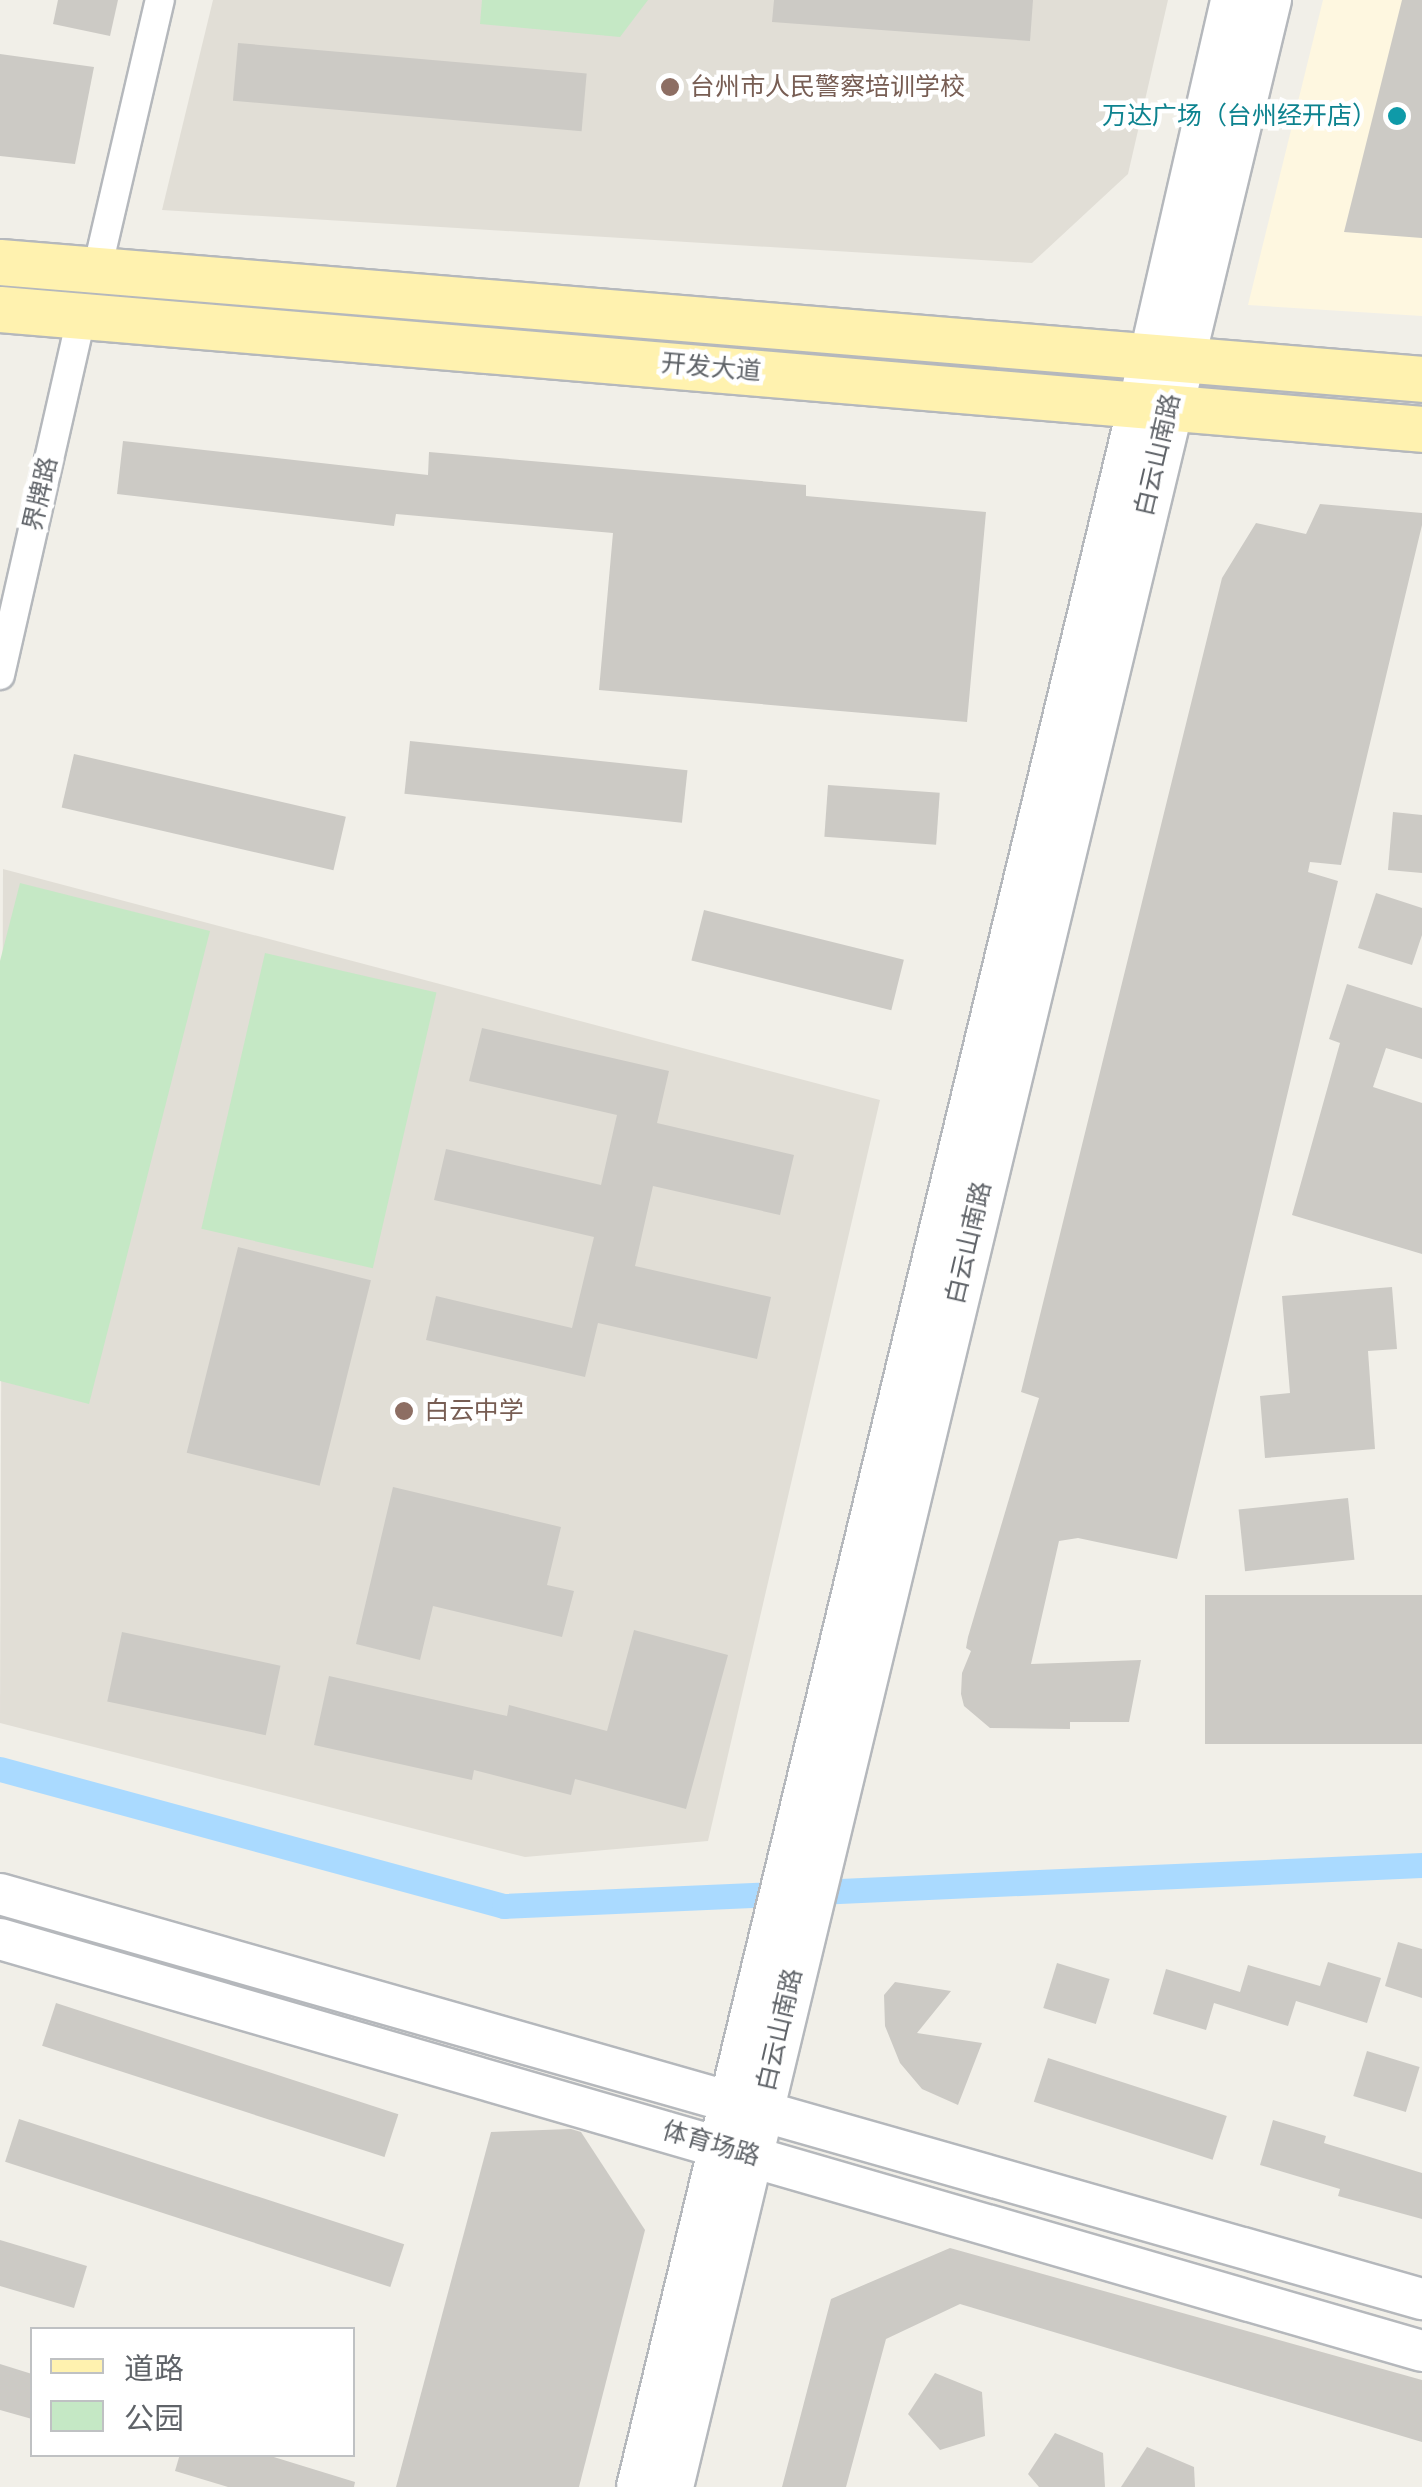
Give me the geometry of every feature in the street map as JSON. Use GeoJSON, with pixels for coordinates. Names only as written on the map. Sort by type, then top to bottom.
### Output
{"type":"FeatureCollection","features":[{"type":"Feature","properties":{"kind":"main road","name":"白云山南路"},"geometry":{"type":"LineString","coordinates":[[1165,360],[1230,0]]}},
{"type":"Feature","properties":{"kind":"main road","name":"白云山南路"},"geometry":{"type":"LineString","coordinates":[[673,2487],[735,2150],[785,1939],[1165,360],[1271,0]]}},
{"type":"Feature","properties":{"kind":"main road","name":"开发大道"},"geometry":{"type":"LineString","coordinates":[[0,262],[1422,379]]}},
{"type":"Feature","properties":{"kind":"main road","name":"开发大道"},"geometry":{"type":"LineString","coordinates":[[0,308],[1422,429]]}},
{"type":"Feature","properties":{"kind":"main road","name":"体育场路"},"geometry":{"type":"LineString","coordinates":[[0,1894],[1422,2299]]}},
{"type":"Feature","properties":{"kind":"main road","name":"体育场路"},"geometry":{"type":"LineString","coordinates":[[0,1938],[1422,2351]]}},
{"type":"Feature","properties":{"kind":"main road","name":"白云山南路"},"geometry":{"type":"LineString","coordinates":[[636,2487],[735,2150]]}},
{"type":"Feature","properties":{"kind":"street"},"geometry":{"type":"LineString","coordinates":[[97,270],[160,0]]}},
{"type":"Feature","properties":{"kind":"street","name":"界牌路"},"geometry":{"type":"LineString","coordinates":[[0,675],[82,313]]}},
{"type":"Feature","properties":{"kind":"shaded area","name":"台州市人民警察培训学校"},"geometry":{"type":"Polygon","coordinates":[[[213,0],[1168,0],[1128,174],[1032,263],[162,210],[213,0]]]}},
{"type":"Feature","properties":{"kind":"shaded area"},"geometry":{"type":"Polygon","coordinates":[[[1323,0],[1422,0],[1422,316],[1248,305],[1323,0]]]}},
{"type":"Feature","properties":{"kind":"shaded area","name":"白云中学"},"geometry":{"type":"Polygon","coordinates":[[[3,869],[880,1100],[708,1841],[525,1857],[0,1723],[3,869]]]}},
{"type":"Feature","properties":{"kind":"green space"},"geometry":{"type":"Polygon","coordinates":[[[482,0],[648,0],[620,37],[480,24],[482,0]]]}},
{"type":"Feature","properties":{"kind":"green space"},"geometry":{"type":"Polygon","coordinates":[[[20,883],[210,931],[89,1404],[0,1381],[0,961],[20,883]]]}},
{"type":"Feature","properties":{"kind":"green space"},"geometry":{"type":"Polygon","coordinates":[[[265,953],[436,993],[373,1268],[201,1229],[265,953]]]}},
{"type":"Feature","properties":{"kind":"building"},"geometry":{"type":"Polygon","coordinates":[[[58,0],[118,0],[110,36],[53,24],[58,0]]]}},
{"type":"Feature","properties":{"kind":"building"},"geometry":{"type":"Polygon","coordinates":[[[774,0],[1033,0],[1030,41],[772,22],[774,0]]]}},
{"type":"Feature","properties":{"kind":"building","name":"万达广场（台州经开店）"},"geometry":{"type":"Polygon","coordinates":[[[1402,0],[1422,0],[1422,238],[1344,232],[1402,0]]]}},
{"type":"Feature","properties":{"kind":"building"},"geometry":{"type":"Polygon","coordinates":[[[238,43],[587,74],[582,131],[233,101],[238,43]]]}},
{"type":"Feature","properties":{"kind":"building"},"geometry":{"type":"Polygon","coordinates":[[[0,54],[94,67],[75,164],[0,156],[0,54]]]}},
{"type":"Feature","properties":{"kind":"building"},"geometry":{"type":"Polygon","coordinates":[[[123,441],[428,475],[429,452],[806,485],[806,496],[986,512],[967,722],[599,690],[613,533],[396,514],[394,526],[117,494],[123,441]]]}},
{"type":"Feature","properties":{"kind":"building"},"geometry":{"type":"Polygon","coordinates":[[[1320,504],[1422,513],[1422,525],[1341,865],[1310,862],[1308,872],[1338,881],[1177,1559],[1078,1538],[1059,1541],[1031,1664],[1141,1660],[1129,1722],[1070,1722],[1070,1729],[990,1728],[964,1706],[961,1694],[962,1673],[971,1651],[966,1648],[968,1637],[1039,1398],[1021,1392],[1222,578],[1256,523],[1306,534],[1320,504]]]}},
{"type":"Feature","properties":{"kind":"building"},"geometry":{"type":"Polygon","coordinates":[[[410,741],[687,770],[682,823],[404,794],[410,741]]]}},
{"type":"Feature","properties":{"kind":"building"},"geometry":{"type":"Polygon","coordinates":[[[74,754],[346,817],[333,870],[62,808],[74,754]]]}},
{"type":"Feature","properties":{"kind":"building"},"geometry":{"type":"Polygon","coordinates":[[[828,785],[940,793],[936,845],[824,837],[828,785]]]}},
{"type":"Feature","properties":{"kind":"building"},"geometry":{"type":"Polygon","coordinates":[[[1393,812],[1422,815],[1422,873],[1388,870],[1393,812]]]}},
{"type":"Feature","properties":{"kind":"building"},"geometry":{"type":"Polygon","coordinates":[[[1376,893],[1422,908],[1422,935],[1412,965],[1358,948],[1376,893]]]}},
{"type":"Feature","properties":{"kind":"building"},"geometry":{"type":"Polygon","coordinates":[[[704,910],[904,960],[891,1010],[691,960],[704,910]]]}},
{"type":"Feature","properties":{"kind":"building"},"geometry":{"type":"Polygon","coordinates":[[[1347,984],[1422,1008],[1422,1059],[1386,1048],[1373,1087],[1422,1103],[1422,1254],[1292,1215],[1340,1043],[1329,1039],[1347,984]]]}},
{"type":"Feature","properties":{"kind":"building"},"geometry":{"type":"Polygon","coordinates":[[[482,1028],[669,1071],[657,1123],[794,1155],[780,1215],[653,1186],[635,1266],[771,1297],[757,1359],[598,1323],[585,1377],[426,1340],[436,1296],[572,1328],[594,1237],[434,1200],[446,1149],[601,1185],[617,1115],[469,1081],[482,1028]]]}},
{"type":"Feature","properties":{"kind":"building"},"geometry":{"type":"Polygon","coordinates":[[[238,1247],[371,1280],[320,1486],[187,1453],[238,1247]]]}},
{"type":"Feature","properties":{"kind":"building"},"geometry":{"type":"Polygon","coordinates":[[[1392,1287],[1397,1349],[1368,1351],[1375,1449],[1265,1458],[1260,1396],[1290,1393],[1282,1296],[1392,1287]]]}},
{"type":"Feature","properties":{"kind":"building"},"geometry":{"type":"Polygon","coordinates":[[[393,1487],[561,1527],[547,1585],[574,1591],[562,1637],[433,1606],[420,1660],[356,1644],[393,1487]]]}},
{"type":"Feature","properties":{"kind":"building"},"geometry":{"type":"Polygon","coordinates":[[[1348,1498],[1354,1560],[1245,1571],[1239,1509],[1348,1498]]]}},
{"type":"Feature","properties":{"kind":"building"},"geometry":{"type":"Polygon","coordinates":[[[1205,1595],[1422,1595],[1422,1744],[1205,1744],[1205,1595]]]}},
{"type":"Feature","properties":{"kind":"building"},"geometry":{"type":"Polygon","coordinates":[[[634,1630],[728,1655],[686,1809],[575,1779],[571,1795],[474,1770],[472,1780],[314,1745],[329,1676],[507,1716],[509,1705],[607,1731],[634,1630]]]}},
{"type":"Feature","properties":{"kind":"building"},"geometry":{"type":"Polygon","coordinates":[[[122,1632],[280,1666],[266,1735],[107,1701],[122,1632]]]}},
{"type":"Feature","properties":{"kind":"building"},"geometry":{"type":"Polygon","coordinates":[[[1398,1942],[1422,1949],[1422,1998],[1385,1986],[1398,1942]]]}},
{"type":"Feature","properties":{"kind":"building"},"geometry":{"type":"Polygon","coordinates":[[[1328,1962],[1381,1978],[1367,2023],[1296,2001],[1288,2026],[1214,2003],[1206,2030],[1153,2014],[1166,1969],[1240,1992],[1248,1965],[1320,1986],[1328,1962]]]}},
{"type":"Feature","properties":{"kind":"building"},"geometry":{"type":"Polygon","coordinates":[[[1057,1963],[1110,1979],[1096,2024],[1043,2008],[1057,1963]]]}},
{"type":"Feature","properties":{"kind":"building"},"geometry":{"type":"Polygon","coordinates":[[[895,1982],[951,1991],[917,2033],[982,2043],[958,2105],[922,2089],[900,2063],[885,2026],[884,1995],[895,1982]]]}},
{"type":"Feature","properties":{"kind":"building"},"geometry":{"type":"Polygon","coordinates":[[[56,2003],[398,2114],[384,2157],[42,2046],[56,2003]]]}},
{"type":"Feature","properties":{"kind":"building"},"geometry":{"type":"Polygon","coordinates":[[[1367,2051],[1420,2067],[1406,2112],[1353,2096],[1367,2051]]]}},
{"type":"Feature","properties":{"kind":"building"},"geometry":{"type":"Polygon","coordinates":[[[1048,2058],[1227,2116],[1213,2160],[1034,2102],[1048,2058]]]}},
{"type":"Feature","properties":{"kind":"building"},"geometry":{"type":"Polygon","coordinates":[[[19,2119],[404,2244],[390,2287],[5,2162],[19,2119]]]}},
{"type":"Feature","properties":{"kind":"building"},"geometry":{"type":"Polygon","coordinates":[[[1273,2120],[1326,2136],[1324,2143],[1422,2173],[1422,2219],[1338,2196],[1340,2189],[1260,2165],[1273,2120]]]}},
{"type":"Feature","properties":{"kind":"building"},"geometry":{"type":"Polygon","coordinates":[[[491,2132],[581,2132],[645,2230],[579,2487],[396,2487],[491,2132]]]}},
{"type":"Feature","properties":{"kind":"building"},"geometry":{"type":"Polygon","coordinates":[[[0,2240],[87,2266],[74,2308],[0,2286],[0,2240]]]}},
{"type":"Feature","properties":{"kind":"building"},"geometry":{"type":"Polygon","coordinates":[[[950,2248],[1422,2380],[1422,2442],[960,2304],[886,2339],[846,2487],[782,2487],[831,2299],[950,2248]]]}},
{"type":"Feature","properties":{"kind":"building"},"geometry":{"type":"Polygon","coordinates":[[[0,2364],[30,2373],[30,2418],[0,2410],[0,2364]]]}},
{"type":"Feature","properties":{"kind":"building"},"geometry":{"type":"Polygon","coordinates":[[[935,2373],[982,2392],[985,2436],[940,2450],[908,2414],[935,2373]]]}},
{"type":"Feature","properties":{"kind":"building"},"geometry":{"type":"Polygon","coordinates":[[[1055,2433],[1103,2453],[1105,2487],[1039,2487],[1028,2474],[1055,2433]]]}},
{"type":"Feature","properties":{"kind":"building"},"geometry":{"type":"Polygon","coordinates":[[[1147,2447],[1194,2467],[1195,2487],[1121,2487],[1147,2447]]]}},
{"type":"Feature","properties":{"kind":"building"},"geometry":{"type":"Polygon","coordinates":[[[179,2457],[274,2457],[355,2482],[354,2487],[228,2487],[175,2471],[179,2457]]]}},
{"type":"Feature","properties":{"kind":"waterway"},"geometry":{"type":"LineString","coordinates":[[0,1769],[504,1906],[1422,1865]]}},
{"type":"Feature","properties":{"kind":"place","name":"台州市人民警察培训学校"},"geometry":{"type":"Point","coordinates":[670,87]}},
{"type":"Feature","properties":{"kind":"place","name":"万达广场（台州经开店）"},"geometry":{"type":"Point","coordinates":[1397,116]}},
{"type":"Feature","properties":{"kind":"place","name":"白云中学"},"geometry":{"type":"Point","coordinates":[404,1411]}}]}
